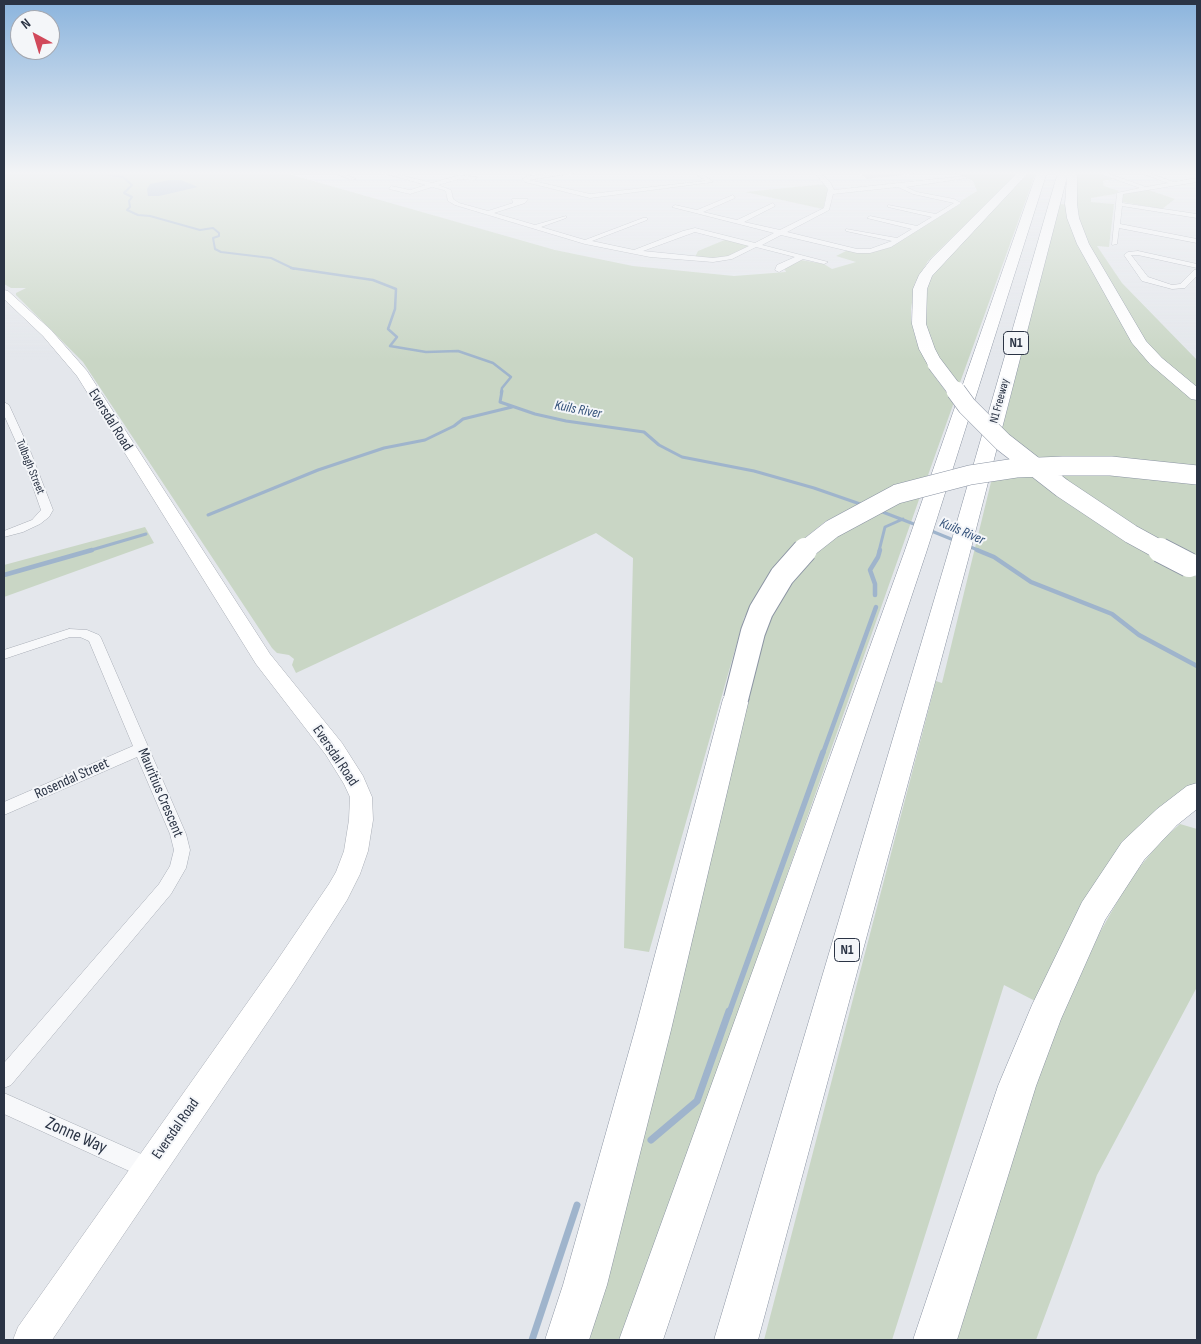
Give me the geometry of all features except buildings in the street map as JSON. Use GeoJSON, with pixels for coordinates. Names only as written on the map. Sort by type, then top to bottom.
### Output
{"type":"FeatureCollection","features":[{"type":"Feature","properties":{"kind":"highway"},"geometry":{"type":"LineString","coordinates":[[961,235],[936,260],[920,289],[919,324],[927,349],[935,364],[967,406],[1003,442],[1093,510],[1131,534],[1193,567]]}},
{"type":"Feature","properties":{"kind":"highway","name":"N1"},"geometry":{"type":"LineString","coordinates":[[641,1340],[915,553],[1021,235]]}},
{"type":"Feature","properties":{"kind":"highway","name":"N1 Freeway"},"geometry":{"type":"LineString","coordinates":[[736,1340],[957,560],[1046,235]]}},
{"type":"Feature","properties":{"kind":"highway"},"geometry":{"type":"LineString","coordinates":[[1079,235],[1140,343],[1156,362],[1197,395]]}},
{"type":"Feature","properties":{"kind":"highway"},"geometry":{"type":"LineString","coordinates":[[567,1340],[585,1285],[653,1030],[753,632],[761,611],[782,576],[812,543],[868,508],[897,494],[970,474],[1016,468],[1111,466],[1197,475]]}},
{"type":"Feature","properties":{"kind":"highway"},"geometry":{"type":"LineString","coordinates":[[935,1340],[1017,1086],[1044,1017],[1093,912],[1133,851],[1167,817],[1197,794]]}},
{"type":"Feature","properties":{"kind":"main road","name":"Eversdal Road"},"geometry":{"type":"LineString","coordinates":[[4,293],[47,333],[82,374],[263,659],[334,749],[355,782],[361,798],[361,820],[356,851],[348,874],[341,886],[284,974],[31,1340]]}},
{"type":"Feature","properties":{"kind":"street"},"geometry":{"type":"LineString","coordinates":[[561,235],[585,242],[650,255],[719,260],[730,258],[780,235]]}},
{"type":"Feature","properties":{"kind":"street"},"geometry":{"type":"LineString","coordinates":[[585,242],[604,235]]}},
{"type":"Feature","properties":{"kind":"street"},"geometry":{"type":"LineString","coordinates":[[635,252],[677,235]]}},
{"type":"Feature","properties":{"kind":"street"},"geometry":{"type":"LineString","coordinates":[[715,235],[824,262]]}},
{"type":"Feature","properties":{"kind":"street"},"geometry":{"type":"LineString","coordinates":[[790,235],[861,252],[873,251],[889,246],[907,235]]}},
{"type":"Feature","properties":{"kind":"street"},"geometry":{"type":"LineString","coordinates":[[872,235],[898,240]]}},
{"type":"Feature","properties":{"kind":"street"},"geometry":{"type":"LineString","coordinates":[[1114,244],[1115,235]]}},
{"type":"Feature","properties":{"kind":"street"},"geometry":{"type":"LineString","coordinates":[[1165,235],[1197,241]]}},
{"type":"Feature","properties":{"kind":"street"},"geometry":{"type":"LineString","coordinates":[[1197,266],[1138,253],[1127,255],[1145,280],[1166,286],[1182,286],[1197,272]]}},
{"type":"Feature","properties":{"kind":"street"},"geometry":{"type":"LineString","coordinates":[[779,270],[780,267],[801,257]]}},
{"type":"Feature","properties":{"kind":"street","name":"Tulbagh Street"},"geometry":{"type":"LineString","coordinates":[[4,534],[19,530],[36,522],[45,515],[47,510],[26,453],[5,410]]}},
{"type":"Feature","properties":{"kind":"street","name":"Mauritius Crescent"},"geometry":{"type":"LineString","coordinates":[[4,654],[62,635],[76,633],[91,636],[95,641],[181,842],[181,858],[178,868],[165,889],[4,1078]]}},
{"type":"Feature","properties":{"kind":"street","name":"Rosendal Street"},"geometry":{"type":"LineString","coordinates":[[4,809],[141,749]]}},
{"type":"Feature","properties":{"kind":"street","name":"Zonne Way"},"geometry":{"type":"LineString","coordinates":[[4,1103],[149,1168]]}},
{"type":"Feature","properties":{"kind":"green space"},"geometry":{"type":"Polygon","coordinates":[[[4,235],[502,235],[555,250],[633,266],[734,276],[786,272],[784,268],[801,260],[824,264],[832,269],[856,262],[836,256],[848,250],[868,253],[892,246],[910,235],[955,235],[928,261],[915,283],[911,309],[911,320],[917,343],[932,373],[954,402],[927,478],[873,497],[826,521],[791,549],[766,578],[744,618],[649,952],[624,948],[633,558],[596,533],[296,673],[292,665],[294,659],[289,655],[277,653],[272,648],[83,362],[16,295],[16,293],[26,288],[11,288],[4,284],[4,235]]]}},
{"type":"Feature","properties":{"kind":"green space"},"geometry":{"type":"Polygon","coordinates":[[[967,235],[1013,235],[958,388],[931,345],[924,317],[928,285],[933,274],[950,252],[967,235]]]}},
{"type":"Feature","properties":{"kind":"green space"},"geometry":{"type":"Polygon","coordinates":[[[1052,235],[1082,235],[1117,312],[1177,384],[1197,399],[1197,470],[1034,462],[1001,433],[1052,235]]]}},
{"type":"Feature","properties":{"kind":"green space"},"geometry":{"type":"Polygon","coordinates":[[[1084,235],[1110,235],[1109,247],[1097,246],[1122,283],[1197,360],[1197,392],[1149,348],[1092,251],[1084,235]]]}},
{"type":"Feature","properties":{"kind":"green space"},"geometry":{"type":"Polygon","coordinates":[[[727,239],[749,246],[726,257],[713,259],[695,257],[698,251],[727,239]]]}},
{"type":"Feature","properties":{"kind":"green space"},"geometry":{"type":"Polygon","coordinates":[[[1046,471],[1197,477],[1197,565],[1046,471]]]}},
{"type":"Feature","properties":{"kind":"green space"},"geometry":{"type":"Polygon","coordinates":[[[1031,473],[1168,561],[1197,577],[1197,811],[1175,800],[1039,1003],[1004,985],[892,1340],[764,1340],[936,681],[942,683],[992,478],[1031,473]]]}},
{"type":"Feature","properties":{"kind":"green space"},"geometry":{"type":"Polygon","coordinates":[[[922,491],[623,1340],[588,1340],[608,1270],[759,650],[780,595],[822,544],[922,491]]]}},
{"type":"Feature","properties":{"kind":"green space"},"geometry":{"type":"Polygon","coordinates":[[[145,527],[154,543],[4,597],[4,565],[145,527]]]}},
{"type":"Feature","properties":{"kind":"green space"},"geometry":{"type":"Polygon","coordinates":[[[1180,824],[1197,829],[1197,987],[1097,1175],[1036,1340],[954,1340],[1013,1145],[1060,1020],[1099,934],[1130,879],[1161,841],[1180,824]]]}},
{"type":"Feature","properties":{"kind":"waterway","name":"Kuils River"},"geometry":{"type":"LineString","coordinates":[[219,235],[213,238],[215,249],[221,252],[271,258],[292,268]]}},
{"type":"Feature","properties":{"kind":"waterway","name":"Kuils River"},"geometry":{"type":"LineString","coordinates":[[292,268],[373,280],[396,289],[395,309],[388,329],[397,337],[390,346],[426,352],[458,351],[493,363],[511,377],[502,388],[501,393]]}},
{"type":"Feature","properties":{"kind":"waterway","name":"Kuils River"},"geometry":{"type":"LineString","coordinates":[[502,391],[500,402],[535,414],[566,421],[644,432],[659,445],[682,457],[754,471],[814,488],[863,505]]}},
{"type":"Feature","properties":{"kind":"waterway"},"geometry":{"type":"LineString","coordinates":[[208,515],[318,470],[384,448],[425,440],[454,426],[463,419],[512,407]]}},
{"type":"Feature","properties":{"kind":"waterway","name":"Kuils River"},"geometry":{"type":"LineString","coordinates":[[880,511],[902,519]]}},
{"type":"Feature","properties":{"kind":"waterway"},"geometry":{"type":"LineString","coordinates":[[879,551],[885,527],[902,519]]}},
{"type":"Feature","properties":{"kind":"waterway","name":"Kuils River"},"geometry":{"type":"LineString","coordinates":[[902,519],[919,526]]}},
{"type":"Feature","properties":{"kind":"waterway","name":"Kuils River"},"geometry":{"type":"LineString","coordinates":[[929,530],[956,541]]}},
{"type":"Feature","properties":{"kind":"waterway"},"geometry":{"type":"LineString","coordinates":[[88,551],[146,534]]}},
{"type":"Feature","properties":{"kind":"waterway","name":"Kuils River"},"geometry":{"type":"LineString","coordinates":[[966,545],[980,551]]}},
{"type":"Feature","properties":{"kind":"waterway"},"geometry":{"type":"LineString","coordinates":[[4,575],[92,550]]}},
{"type":"Feature","properties":{"kind":"waterway"},"geometry":{"type":"LineString","coordinates":[[875,595],[875,584],[870,570],[880,550]]}},
{"type":"Feature","properties":{"kind":"waterway","name":"Kuils River"},"geometry":{"type":"LineString","coordinates":[[977,550],[994,557],[1031,582],[1112,614],[1139,635],[1197,666]]}},
{"type":"Feature","properties":{"kind":"waterway"},"geometry":{"type":"LineString","coordinates":[[823,753],[876,607]]}},
{"type":"Feature","properties":{"kind":"waterway"},"geometry":{"type":"LineString","coordinates":[[729,1013],[823,752]]}},
{"type":"Feature","properties":{"kind":"waterway"},"geometry":{"type":"LineString","coordinates":[[651,1140],[697,1101],[729,1011]]}},
{"type":"Feature","properties":{"kind":"waterway"},"geometry":{"type":"LineString","coordinates":[[532,1340],[577,1205]]}}]}
